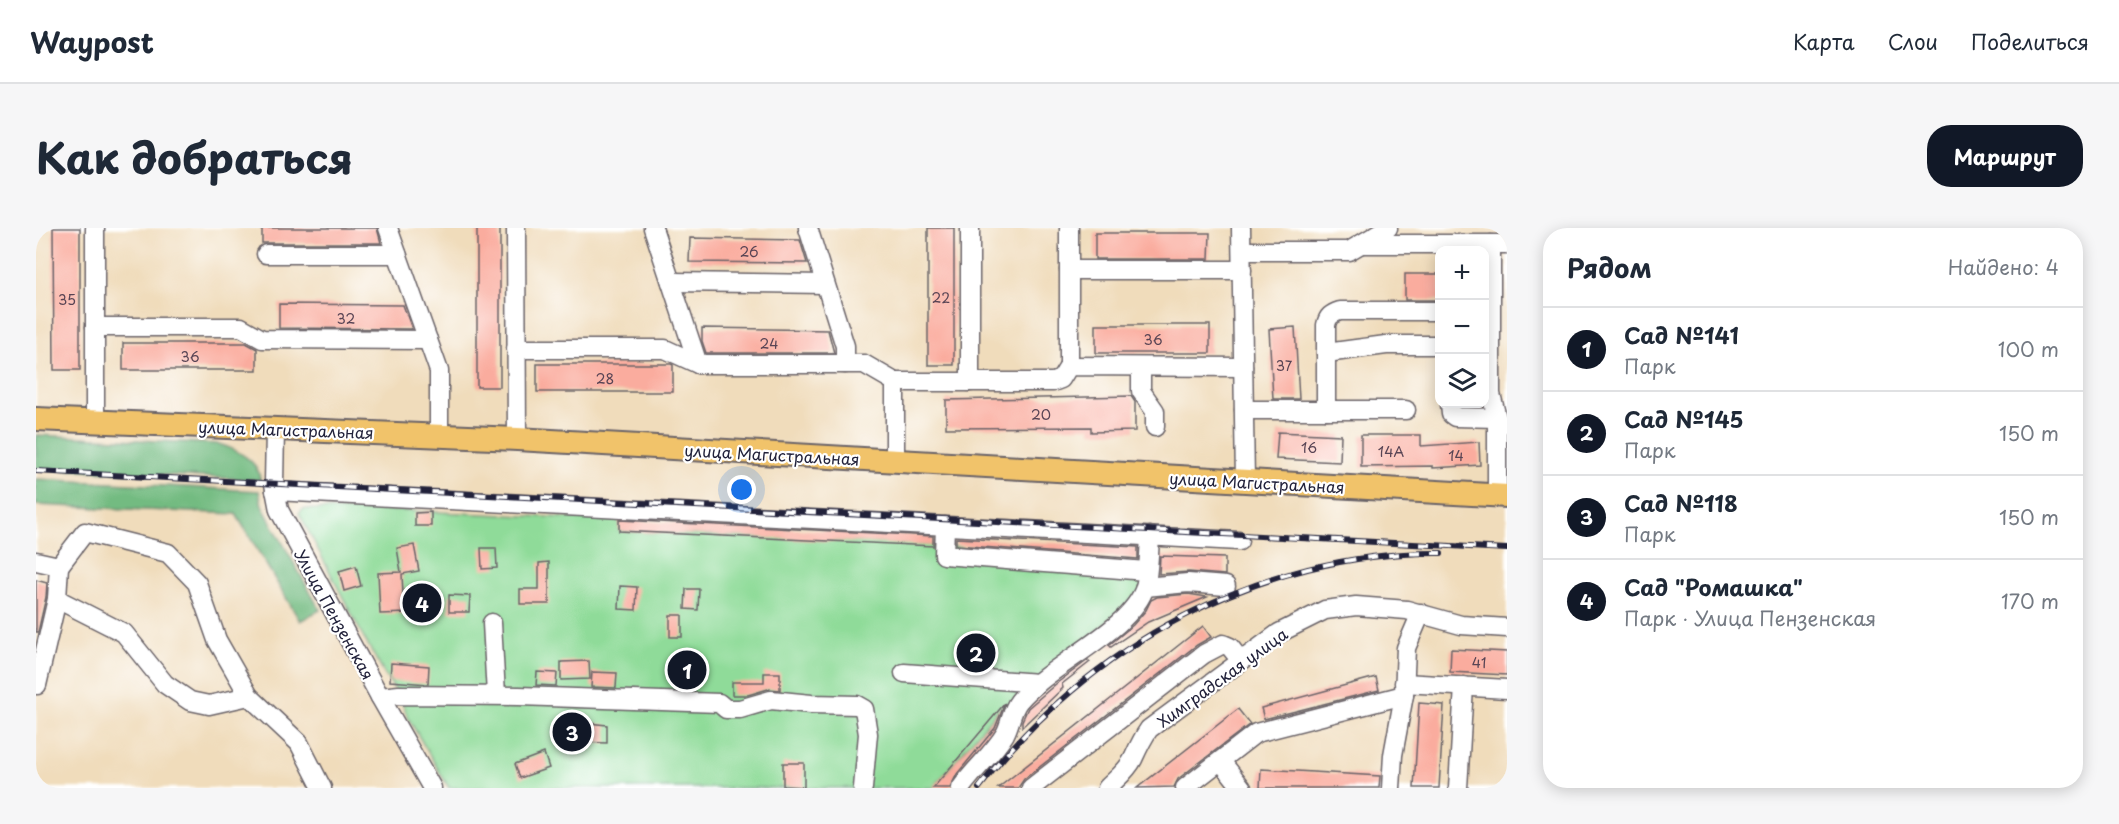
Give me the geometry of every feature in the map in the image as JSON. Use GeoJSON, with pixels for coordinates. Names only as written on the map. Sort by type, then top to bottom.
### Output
{"type":"FeatureCollection","features":[{"type":"Feature","properties":{"kind":"main road","name":"улица Магистральная"},"geometry":{"type":"LineString","coordinates":[[36,419],[517,439],[1502,496]]}},
{"type":"Feature","properties":{"kind":"street"},"geometry":{"type":"LineString","coordinates":[[95,228],[95,421]]}},
{"type":"Feature","properties":{"kind":"street"},"geometry":{"type":"LineString","coordinates":[[388,228],[439,371],[439,436]]}},
{"type":"Feature","properties":{"kind":"street"},"geometry":{"type":"LineString","coordinates":[[516,228],[517,439]]}},
{"type":"Feature","properties":{"kind":"street"},"geometry":{"type":"LineString","coordinates":[[653,228],[698,364]]}},
{"type":"Feature","properties":{"kind":"street"},"geometry":{"type":"LineString","coordinates":[[808,228],[845,346],[845,364]]}},
{"type":"Feature","properties":{"kind":"street"},"geometry":{"type":"LineString","coordinates":[[970,228],[970,382]]}},
{"type":"Feature","properties":{"kind":"street"},"geometry":{"type":"LineString","coordinates":[[516,349],[665,349],[698,364],[864,364],[895,382],[1057,382],[1069,366],[1069,228]]}},
{"type":"Feature","properties":{"kind":"street"},"geometry":{"type":"LineString","coordinates":[[1241,228],[1245,481]]}},
{"type":"Feature","properties":{"kind":"street"},"geometry":{"type":"LineString","coordinates":[[1242,251],[1349,251],[1388,228]]}},
{"type":"Feature","properties":{"kind":"street"},"geometry":{"type":"LineString","coordinates":[[1360,244],[1502,240],[1489,307]]}},
{"type":"Feature","properties":{"kind":"street"},"geometry":{"type":"LineString","coordinates":[[266,254],[397,254]]}},
{"type":"Feature","properties":{"kind":"street"},"geometry":{"type":"LineString","coordinates":[[1069,270],[1242,270]]}},
{"type":"Feature","properties":{"kind":"street"},"geometry":{"type":"LineString","coordinates":[[671,282],[825,284]]}},
{"type":"Feature","properties":{"kind":"street"},"geometry":{"type":"LineString","coordinates":[[1326,410],[1327,318],[1340,311],[1435,311]]}},
{"type":"Feature","properties":{"kind":"street"},"geometry":{"type":"LineString","coordinates":[[95,327],[241,327],[262,339],[428,339]]}},
{"type":"Feature","properties":{"kind":"street"},"geometry":{"type":"LineString","coordinates":[[1489,339],[1491,394],[1497,418],[1502,496]]}},
{"type":"Feature","properties":{"kind":"street"},"geometry":{"type":"LineString","coordinates":[[1326,353],[1386,345],[1435,345]]}},
{"type":"Feature","properties":{"kind":"street"},"geometry":{"type":"LineString","coordinates":[[1069,366],[1243,367]]}},
{"type":"Feature","properties":{"kind":"street"},"geometry":{"type":"LineString","coordinates":[[1141,367],[1141,392],[1155,411],[1155,427]]}},
{"type":"Feature","properties":{"kind":"street"},"geometry":{"type":"LineString","coordinates":[[895,382],[895,461]]}},
{"type":"Feature","properties":{"kind":"street"},"geometry":{"type":"LineString","coordinates":[[1450,408],[1451,414],[1455,417],[1497,418]]}},
{"type":"Feature","properties":{"kind":"street"},"geometry":{"type":"LineString","coordinates":[[1244,410],[1406,410]]}},
{"type":"Feature","properties":{"kind":"street","name":"Улица Пензенская"},"geometry":{"type":"LineString","coordinates":[[275,429],[274,491],[284,520],[432,788]]}},
{"type":"Feature","properties":{"kind":"street"},"geometry":{"type":"LineString","coordinates":[[274,491],[1239,541]]}},
{"type":"Feature","properties":{"kind":"street"},"geometry":{"type":"LineString","coordinates":[[945,526],[944,555],[1044,563],[1146,579],[1226,586]]}},
{"type":"Feature","properties":{"kind":"street"},"geometry":{"type":"LineString","coordinates":[[1044,563],[1046,531]]}},
{"type":"Feature","properties":{"kind":"street"},"geometry":{"type":"LineString","coordinates":[[37,685],[57,599],[59,566],[85,532],[168,553],[197,583],[217,640],[249,696],[299,743],[322,788]]}},
{"type":"Feature","properties":{"kind":"street"},"geometry":{"type":"LineString","coordinates":[[961,788],[1006,732],[1011,713],[1020,700],[1038,683],[1133,610],[1146,579],[1150,536]]}},
{"type":"Feature","properties":{"kind":"street"},"geometry":{"type":"LineString","coordinates":[[36,561],[59,566]]}},
{"type":"Feature","properties":{"kind":"street"},"geometry":{"type":"LineString","coordinates":[[57,599],[124,633],[165,684],[189,701],[209,705],[249,696]]}},
{"type":"Feature","properties":{"kind":"street","name":"Химградская улица"},"geometry":{"type":"LineString","coordinates":[[1107,788],[1127,781],[1138,743],[1149,729],[1279,633],[1325,610],[1356,606],[1407,610],[1461,625],[1507,628]]}},
{"type":"Feature","properties":{"kind":"street"},"geometry":{"type":"LineString","coordinates":[[1391,788],[1393,755],[1404,689],[1406,648],[1420,613]]}},
{"type":"Feature","properties":{"kind":"street"},"geometry":{"type":"LineString","coordinates":[[492,623],[496,695]]}},
{"type":"Feature","properties":{"kind":"street"},"geometry":{"type":"LineString","coordinates":[[1031,788],[1204,654],[1222,644],[1230,647],[1241,661]]}},
{"type":"Feature","properties":{"kind":"street"},"geometry":{"type":"LineString","coordinates":[[904,673],[1038,683]]}},
{"type":"Feature","properties":{"kind":"street"},"geometry":{"type":"LineString","coordinates":[[1458,788],[1464,686]]}},
{"type":"Feature","properties":{"kind":"street"},"geometry":{"type":"LineString","coordinates":[[1185,788],[1256,733],[1404,689],[1464,686],[1507,689]]}},
{"type":"Feature","properties":{"kind":"street"},"geometry":{"type":"LineString","coordinates":[[380,697],[496,695],[719,703],[726,709],[740,709],[771,700],[857,705],[864,709],[868,734],[863,788]]}},
{"type":"Feature","properties":{"kind":"street"},"geometry":{"type":"LineString","coordinates":[[1221,760],[1242,788]]}},
{"type":"Feature","properties":{"kind":"green space"},"geometry":{"type":"Polygon","coordinates":[[[36,435],[219,444],[246,457],[256,467],[260,480],[36,468],[36,435]]]}},
{"type":"Feature","properties":{"kind":"green space"},"geometry":{"type":"Polygon","coordinates":[[[36,479],[259,491],[262,506],[320,610],[300,621],[236,514],[36,505],[36,479]]]}},
{"type":"Feature","properties":{"kind":"green space"},"geometry":{"type":"Polygon","coordinates":[[[303,509],[413,511],[619,520],[619,531],[945,546],[1146,571],[1145,587],[1020,701],[999,709],[933,788],[449,788],[408,718],[399,695],[363,636],[299,513],[303,509]]]}},
{"type":"Feature","properties":{"kind":"building"},"geometry":{"type":"Polygon","coordinates":[[[53,228],[80,228],[80,370],[54,370],[53,228]]]}},
{"type":"Feature","properties":{"kind":"building"},"geometry":{"type":"Polygon","coordinates":[[[262,228],[377,228],[381,243],[262,243],[262,228]]]}},
{"type":"Feature","properties":{"kind":"building"},"geometry":{"type":"Polygon","coordinates":[[[477,228],[500,228],[500,387],[477,387],[477,228]]]}},
{"type":"Feature","properties":{"kind":"building"},"geometry":{"type":"Polygon","coordinates":[[[928,228],[954,228],[954,365],[928,365],[928,228]]]}},
{"type":"Feature","properties":{"kind":"building"},"geometry":{"type":"Polygon","coordinates":[[[1095,233],[1210,233],[1209,259],[1095,259],[1095,233]]]}},
{"type":"Feature","properties":{"kind":"building"},"geometry":{"type":"Polygon","coordinates":[[[690,238],[800,240],[807,263],[689,262],[690,238]]]}},
{"type":"Feature","properties":{"kind":"building"},"geometry":{"type":"Polygon","coordinates":[[[1405,274],[1435,274],[1435,300],[1405,300],[1405,274]]]}},
{"type":"Feature","properties":{"kind":"building"},"geometry":{"type":"Polygon","coordinates":[[[279,304],[403,305],[412,329],[279,328],[279,304]]]}},
{"type":"Feature","properties":{"kind":"building"},"geometry":{"type":"Polygon","coordinates":[[[1096,325],[1210,325],[1210,353],[1096,353],[1096,325]]]}},
{"type":"Feature","properties":{"kind":"building"},"geometry":{"type":"Polygon","coordinates":[[[1295,327],[1299,399],[1273,399],[1269,329],[1295,327]]]}},
{"type":"Feature","properties":{"kind":"building"},"geometry":{"type":"Polygon","coordinates":[[[702,328],[828,330],[834,353],[706,353],[702,341],[702,328]]]}},
{"type":"Feature","properties":{"kind":"building"},"geometry":{"type":"Polygon","coordinates":[[[123,343],[246,343],[257,349],[257,370],[123,370],[123,343]]]}},
{"type":"Feature","properties":{"kind":"building"},"geometry":{"type":"Polygon","coordinates":[[[537,364],[671,364],[673,365],[673,392],[537,392],[537,364]]]}},
{"type":"Feature","properties":{"kind":"building"},"geometry":{"type":"Polygon","coordinates":[[[1131,396],[1135,402],[1135,431],[1091,432],[1091,427],[946,428],[946,400],[1131,396]]]}},
{"type":"Feature","properties":{"kind":"building"},"geometry":{"type":"Polygon","coordinates":[[[1278,432],[1341,435],[1340,462],[1276,459],[1278,432]]]}},
{"type":"Feature","properties":{"kind":"building"},"geometry":{"type":"Polygon","coordinates":[[[1361,435],[1421,435],[1421,446],[1479,442],[1480,465],[1433,468],[1433,466],[1361,467],[1361,435]]]}},
{"type":"Feature","properties":{"kind":"building"},"geometry":{"type":"Polygon","coordinates":[[[431,512],[431,526],[415,526],[415,513],[431,512]]]}},
{"type":"Feature","properties":{"kind":"building"},"geometry":{"type":"Polygon","coordinates":[[[619,520],[933,536],[933,546],[619,531],[619,520]]]}},
{"type":"Feature","properties":{"kind":"building"},"geometry":{"type":"Polygon","coordinates":[[[956,538],[1138,547],[1138,559],[956,545],[956,538]]]}},
{"type":"Feature","properties":{"kind":"building"},"geometry":{"type":"Polygon","coordinates":[[[414,545],[419,571],[402,574],[407,613],[380,614],[378,573],[401,572],[397,548],[414,545]]]}},
{"type":"Feature","properties":{"kind":"building"},"geometry":{"type":"Polygon","coordinates":[[[481,548],[496,548],[497,568],[482,569],[481,548]]]}},
{"type":"Feature","properties":{"kind":"building"},"geometry":{"type":"Polygon","coordinates":[[[1160,556],[1225,558],[1225,575],[1189,572],[1159,574],[1160,556]]]}},
{"type":"Feature","properties":{"kind":"building"},"geometry":{"type":"Polygon","coordinates":[[[549,562],[549,604],[520,604],[520,589],[539,589],[539,563],[549,562]]]}},
{"type":"Feature","properties":{"kind":"building"},"geometry":{"type":"Polygon","coordinates":[[[356,566],[361,586],[344,591],[339,571],[356,566]]]}},
{"type":"Feature","properties":{"kind":"building"},"geometry":{"type":"Polygon","coordinates":[[[36,580],[47,583],[38,632],[36,632],[36,580]]]}},
{"type":"Feature","properties":{"kind":"building"},"geometry":{"type":"Polygon","coordinates":[[[620,586],[637,587],[636,610],[619,609],[620,586]]]}},
{"type":"Feature","properties":{"kind":"building"},"geometry":{"type":"Polygon","coordinates":[[[686,589],[699,589],[698,610],[685,609],[686,589]]]}},
{"type":"Feature","properties":{"kind":"building"},"geometry":{"type":"Polygon","coordinates":[[[1188,594],[1207,597],[1148,622],[1111,647],[1109,645],[1133,625],[1151,600],[1157,597],[1188,594]]]}},
{"type":"Feature","properties":{"kind":"building"},"geometry":{"type":"Polygon","coordinates":[[[449,595],[470,596],[469,612],[449,612],[449,595]]]}},
{"type":"Feature","properties":{"kind":"building"},"geometry":{"type":"Polygon","coordinates":[[[670,615],[682,615],[682,637],[670,637],[670,615]]]}},
{"type":"Feature","properties":{"kind":"building"},"geometry":{"type":"Polygon","coordinates":[[[1203,626],[1211,637],[1197,645],[1024,779],[1018,788],[998,788],[1203,626]]]}},
{"type":"Feature","properties":{"kind":"building"},"geometry":{"type":"Polygon","coordinates":[[[1451,649],[1507,652],[1507,675],[1450,672],[1451,649]]]}},
{"type":"Feature","properties":{"kind":"building"},"geometry":{"type":"Polygon","coordinates":[[[1088,660],[1090,662],[1062,684],[1063,688],[1022,727],[1022,721],[1028,708],[1088,660]]]}},
{"type":"Feature","properties":{"kind":"building"},"geometry":{"type":"Polygon","coordinates":[[[589,661],[590,679],[561,680],[561,662],[589,661]]]}},
{"type":"Feature","properties":{"kind":"building"},"geometry":{"type":"Polygon","coordinates":[[[391,663],[429,666],[428,684],[390,681],[391,663]]]}},
{"type":"Feature","properties":{"kind":"building"},"geometry":{"type":"Polygon","coordinates":[[[537,672],[557,673],[556,686],[536,685],[537,672]]]}},
{"type":"Feature","properties":{"kind":"building"},"geometry":{"type":"Polygon","coordinates":[[[592,672],[617,673],[616,688],[591,687],[592,672]]]}},
{"type":"Feature","properties":{"kind":"building"},"geometry":{"type":"Polygon","coordinates":[[[764,673],[780,673],[780,690],[768,689],[748,695],[732,695],[732,682],[764,682],[764,673]]]}},
{"type":"Feature","properties":{"kind":"building"},"geometry":{"type":"Polygon","coordinates":[[[1376,677],[1379,690],[1264,719],[1261,708],[1376,677]]]}},
{"type":"Feature","properties":{"kind":"building"},"geometry":{"type":"Polygon","coordinates":[[[1005,703],[995,728],[957,774],[950,788],[933,788],[1005,703]]]}},
{"type":"Feature","properties":{"kind":"building"},"geometry":{"type":"Polygon","coordinates":[[[1419,703],[1444,705],[1439,788],[1414,788],[1419,703]]]}},
{"type":"Feature","properties":{"kind":"building"},"geometry":{"type":"Polygon","coordinates":[[[1238,709],[1250,724],[1178,779],[1174,787],[1137,788],[1238,709]]]}},
{"type":"Feature","properties":{"kind":"building"},"geometry":{"type":"Polygon","coordinates":[[[579,722],[607,725],[607,743],[579,742],[579,722]]]}},
{"type":"Feature","properties":{"kind":"building"},"geometry":{"type":"Polygon","coordinates":[[[544,753],[549,768],[520,778],[515,764],[544,753]]]}},
{"type":"Feature","properties":{"kind":"building"},"geometry":{"type":"Polygon","coordinates":[[[783,763],[804,763],[804,787],[783,786],[783,763]]]}},
{"type":"Feature","properties":{"kind":"building"},"geometry":{"type":"Polygon","coordinates":[[[1261,769],[1380,776],[1379,788],[1260,788],[1261,769]]]}},
{"type":"Feature","properties":{"kind":"railway"},"geometry":{"type":"LineString","coordinates":[[36,471],[1507,549]]}},
{"type":"Feature","properties":{"kind":"railway"},"geometry":{"type":"LineString","coordinates":[[979,788],[1022,737],[1071,691],[1125,651],[1183,616],[1244,589],[1308,569],[1374,557],[1441,553]]}},
{"type":"Feature","properties":{"kind":"place","name":"Сад \"Ромашка\""},"geometry":{"type":"Point","coordinates":[422,603]}},
{"type":"Feature","properties":{"kind":"place","name":"Сад №145"},"geometry":{"type":"Point","coordinates":[976,653]}},
{"type":"Feature","properties":{"kind":"place","name":"Сад №141"},"geometry":{"type":"Point","coordinates":[687,670]}},
{"type":"Feature","properties":{"kind":"place","name":"Сад №118"},"geometry":{"type":"Point","coordinates":[572,732]}}]}
